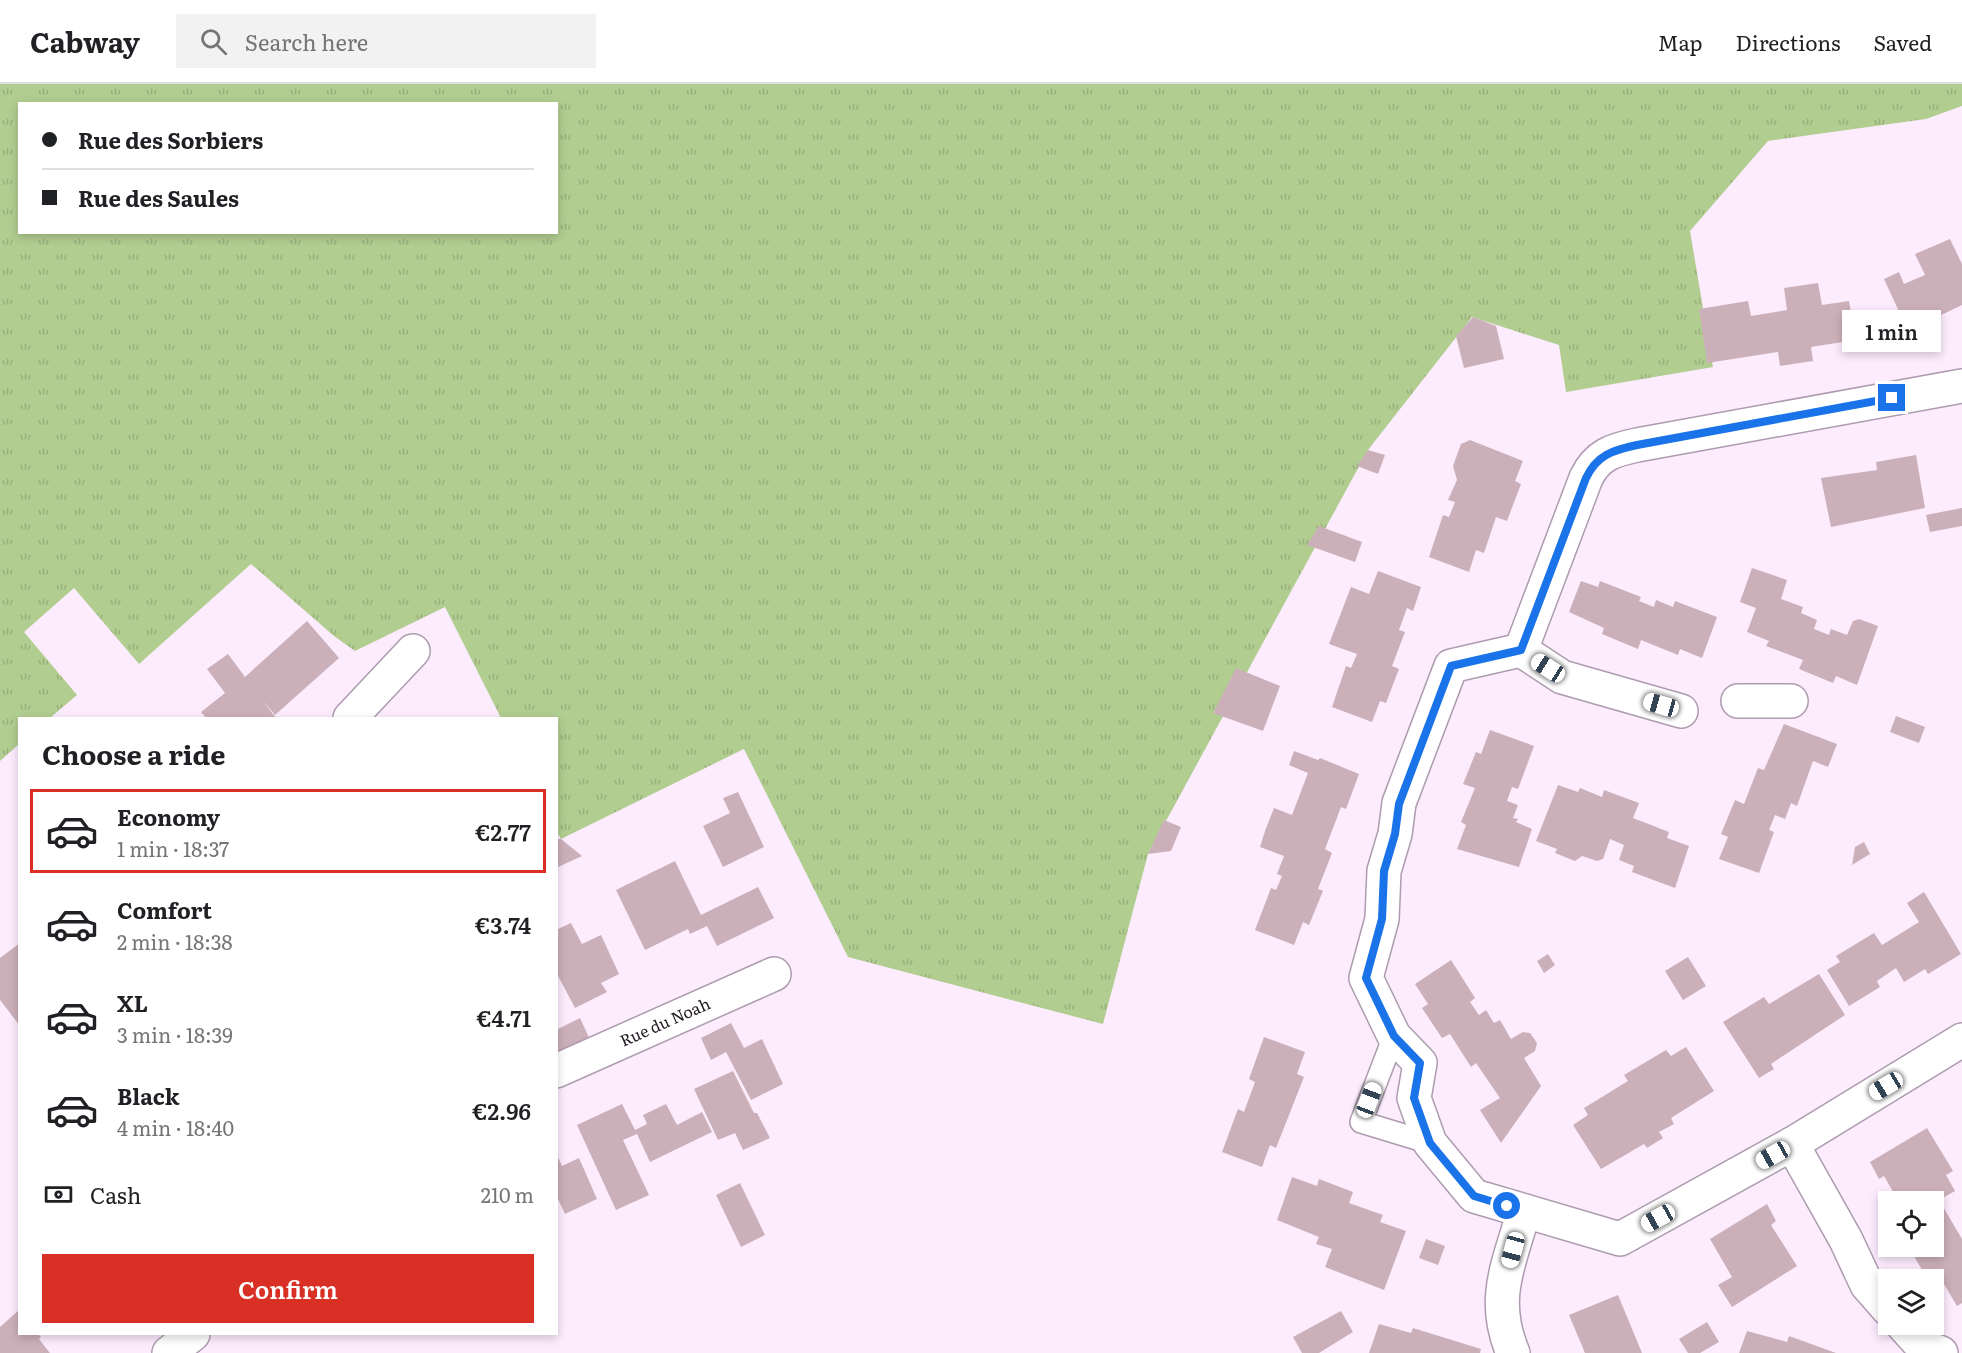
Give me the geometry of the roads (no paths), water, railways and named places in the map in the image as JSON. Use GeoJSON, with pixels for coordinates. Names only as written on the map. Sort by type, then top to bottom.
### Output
{"type":"FeatureCollection","features":[{"type":"Feature","properties":{"kind":"street"},"geometry":{"type":"LineString","coordinates":[[1521,650],[1586,478],[1592,466],[1602,455],[1637,445],[1962,386]]}},
{"type":"Feature","properties":{"kind":"street"},"geometry":{"type":"LineString","coordinates":[[1681,711],[1562,677],[1521,650],[1451,666],[1399,804],[1395,834],[1384,871],[1382,919],[1366,978],[1394,1036],[1420,1063],[1414,1098],[1430,1143],[1474,1196],[1620,1239],[1791,1144],[1962,1040]]}},
{"type":"Feature","properties":{"kind":"street"},"geometry":{"type":"LineString","coordinates":[[351,717],[413,651]]}},
{"type":"Feature","properties":{"kind":"street"},"geometry":{"type":"LineString","coordinates":[[1738,701],[1791,701]]}},
{"type":"Feature","properties":{"kind":"street","name":"Rue du Noah"},"geometry":{"type":"LineString","coordinates":[[558,1070],[774,974]]}},
{"type":"Feature","properties":{"kind":"street"},"geometry":{"type":"LineString","coordinates":[[1791,1144],[1846,1240],[1868,1286],[1878,1298]]}},
{"type":"Feature","properties":{"kind":"street"},"geometry":{"type":"LineString","coordinates":[[1513,1353],[1501,1315],[1502,1290],[1524,1211]]}},
{"type":"Feature","properties":{"kind":"street"},"geometry":{"type":"LineString","coordinates":[[169,1353],[193,1335]]}},
{"type":"Feature","properties":{"kind":"street"},"geometry":{"type":"LineString","coordinates":[[1912,1335],[1921,1346],[1941,1353]]}},
{"type":"Feature","properties":{"kind":"lane"},"geometry":{"type":"LineString","coordinates":[[1394,1036],[1361,1122],[1430,1143]]}}]}
